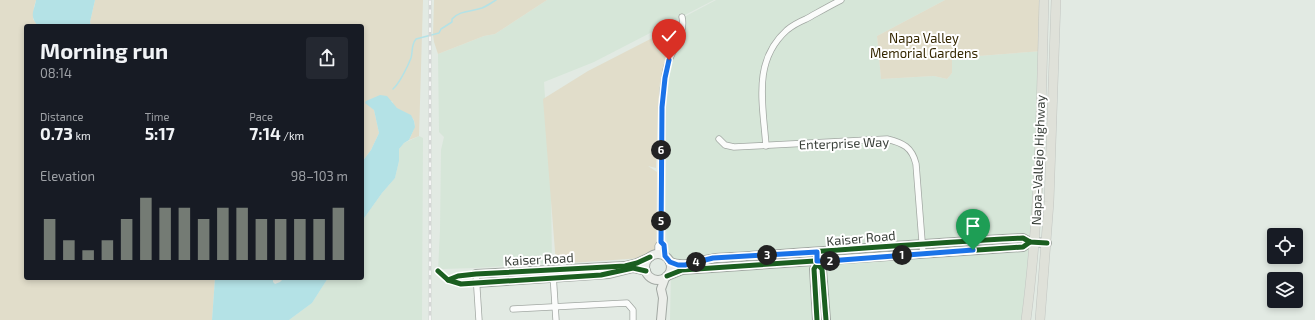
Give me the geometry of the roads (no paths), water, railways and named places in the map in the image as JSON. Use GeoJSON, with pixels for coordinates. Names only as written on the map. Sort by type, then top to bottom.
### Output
{"type":"FeatureCollection","features":[{"type":"Feature","properties":{"kind":"main road","name":"Napa-Vallejo Highway"},"geometry":{"type":"LineString","coordinates":[[1026,320],[1032,242],[1043,45],[1044,0]]}},
{"type":"Feature","properties":{"kind":"main road","name":"Napa-Vallejo Highway"},"geometry":{"type":"LineString","coordinates":[[1040,320],[1047,243],[1056,0]]}},
{"type":"Feature","properties":{"kind":"street"},"geometry":{"type":"LineString","coordinates":[[766,146],[762,80],[768,55],[774,44],[787,30],[841,0]]}},
{"type":"Feature","properties":{"kind":"street"},"geometry":{"type":"LineString","coordinates":[[661,320],[663,298],[661,289],[671,269],[658,246],[661,242],[663,90],[672,50],[682,31],[682,17]]}},
{"type":"Feature","properties":{"kind":"street"},"geometry":{"type":"LineString","coordinates":[[1043,45],[1054,45]]}},
{"type":"Feature","properties":{"kind":"street","name":"Enterprise Way"},"geometry":{"type":"LineString","coordinates":[[719,139],[725,144],[734,147],[887,139],[901,143],[912,153],[916,164],[923,254]]}},
{"type":"Feature","properties":{"kind":"street","name":"Kaiser Road"},"geometry":{"type":"LineString","coordinates":[[664,257],[678,265],[685,265],[713,258],[817,259],[922,243],[1023,238],[1032,242],[1047,243]]}},
{"type":"Feature","properties":{"kind":"street","name":"Kaiser Road"},"geometry":{"type":"LineString","coordinates":[[666,277],[682,270],[817,259],[1023,247],[1032,242]]}},
{"type":"Feature","properties":{"kind":"street"},"geometry":{"type":"LineString","coordinates":[[661,310],[655,287],[648,274],[646,263],[650,257],[664,257]]}},
{"type":"Feature","properties":{"kind":"street","name":"Kaiser Road"},"geometry":{"type":"LineString","coordinates":[[476,274],[625,266],[637,263],[650,257]]}},
{"type":"Feature","properties":{"kind":"street"},"geometry":{"type":"LineString","coordinates":[[817,259],[814,269],[817,320]]}},
{"type":"Feature","properties":{"kind":"street"},"geometry":{"type":"LineString","coordinates":[[817,259],[822,269],[826,320]]}},
{"type":"Feature","properties":{"kind":"street","name":"Kaiser Road"},"geometry":{"type":"LineString","coordinates":[[476,283],[553,279],[609,274],[633,268],[648,274]]}},
{"type":"Feature","properties":{"kind":"street"},"geometry":{"type":"LineString","coordinates":[[553,270],[556,320]]}},
{"type":"Feature","properties":{"kind":"street"},"geometry":{"type":"LineString","coordinates":[[476,274],[478,320]]}},
{"type":"Feature","properties":{"kind":"street"},"geometry":{"type":"LineString","coordinates":[[648,274],[657,279],[666,277]]}},
{"type":"Feature","properties":{"kind":"street"},"geometry":{"type":"LineString","coordinates":[[513,309],[626,303],[633,310],[633,320]]}},
{"type":"Feature","properties":{"kind":"water"},"geometry":{"type":"Polygon","coordinates":[[[36,0],[95,0],[90,24],[36,24],[33,16],[36,0]]]}},
{"type":"Feature","properties":{"kind":"water"},"geometry":{"type":"Polygon","coordinates":[[[380,95],[387,96],[397,108],[411,115],[415,127],[409,140],[399,149],[399,161],[395,178],[364,218],[364,159],[371,150],[379,133],[374,110],[365,103],[366,101],[380,95]]]}},
{"type":"Feature","properties":{"kind":"water"},"geometry":{"type":"Polygon","coordinates":[[[215,280],[273,280],[275,284],[282,280],[327,280],[312,303],[289,320],[212,320],[215,280]]]}},
{"type":"Feature","properties":{"kind":"waterway"},"geometry":{"type":"LineString","coordinates":[[393,89],[401,79],[408,66],[413,44],[416,39],[439,33],[441,29],[452,22],[452,19],[455,16],[482,8],[496,0]]}},
{"type":"Feature","properties":{"kind":"railway"},"geometry":{"type":"LineString","coordinates":[[430,0],[430,320]]}},
{"type":"Feature","properties":{"kind":"park label","name":"Napa Valley Memorial Gardens"},"geometry":{"type":"Point","coordinates":[924,46]}}]}
